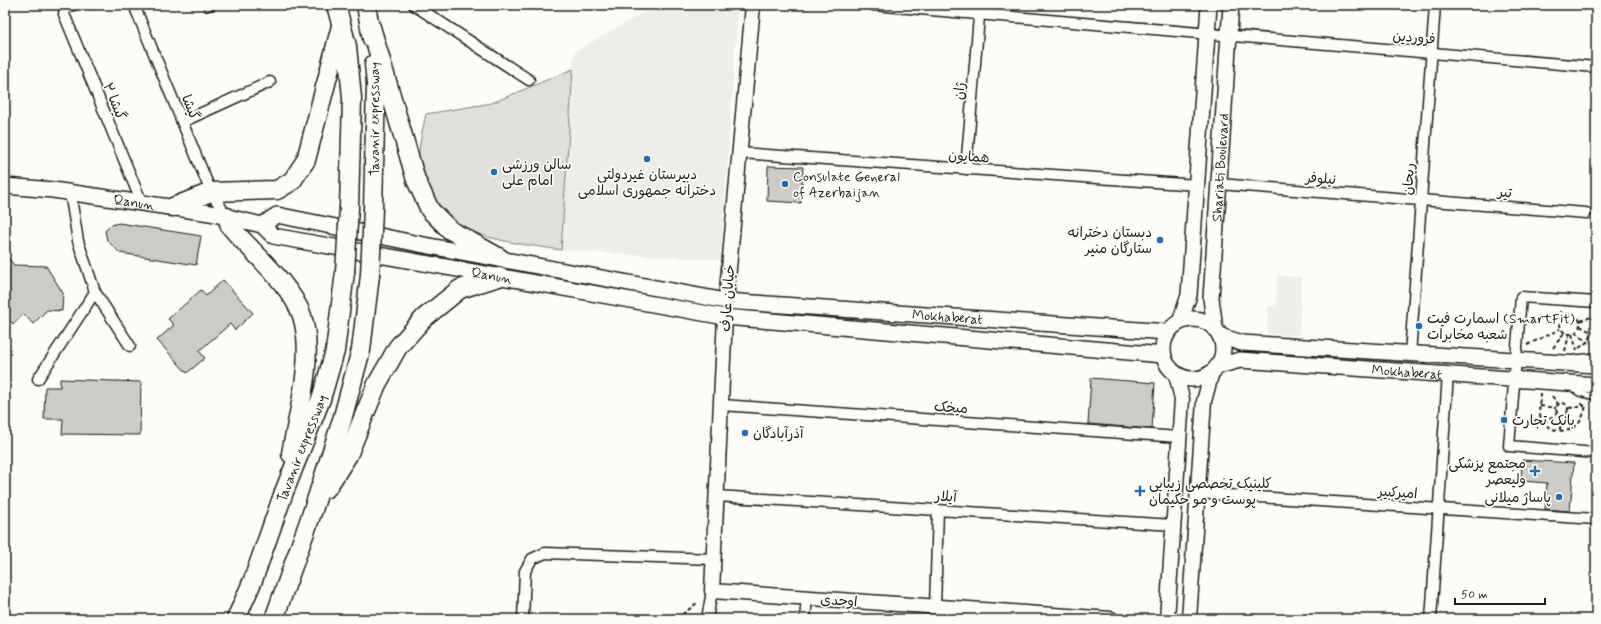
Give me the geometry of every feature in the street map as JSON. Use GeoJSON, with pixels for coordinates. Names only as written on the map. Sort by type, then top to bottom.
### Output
{"type":"FeatureCollection","features":[{"type":"Feature","properties":{"kind":"highway","name":"Tavanir expressway"},"geometry":{"type":"LineString","coordinates":[[236,619],[253,580],[284,492],[321,399],[335,351],[345,272],[349,208],[352,98],[347,46],[336,5]]}},
{"type":"Feature","properties":{"kind":"highway","name":"Tavanir expressway"},"geometry":{"type":"LineString","coordinates":[[274,619],[313,510],[342,420],[361,350],[370,275],[376,84],[371,27],[366,5]]}},
{"type":"Feature","properties":{"kind":"highway"},"geometry":{"type":"LineString","coordinates":[[173,207],[211,192],[277,190],[292,181],[306,160],[342,26]]}},
{"type":"Feature","properties":{"kind":"highway"},"geometry":{"type":"LineString","coordinates":[[371,27],[416,180],[430,210],[450,230],[500,258]]}},
{"type":"Feature","properties":{"kind":"highway"},"geometry":{"type":"LineString","coordinates":[[227,217],[230,226],[276,276],[302,316],[308,354],[284,492]]}},
{"type":"Feature","properties":{"kind":"highway"},"geometry":{"type":"LineString","coordinates":[[313,510],[348,455],[377,384],[398,347],[424,318],[460,289],[499,277]]}},
{"type":"Feature","properties":{"kind":"main road","name":"Shariati Boulevard"},"geometry":{"type":"LineString","coordinates":[[1180,322],[1189,295],[1209,5]]}},
{"type":"Feature","properties":{"kind":"main road","name":"Shariati Boulevard"},"geometry":{"type":"LineString","coordinates":[[1218,333],[1211,298],[1231,5]]}},
{"type":"Feature","properties":{"kind":"main road","name":"Qanun"},"geometry":{"type":"LineString","coordinates":[[5,186],[141,201],[262,225],[273,236],[725,317]]}},
{"type":"Feature","properties":{"kind":"main road","name":"Qanun"},"geometry":{"type":"LineString","coordinates":[[262,225],[277,215],[424,245],[726,301]]}},
{"type":"Feature","properties":{"kind":"main road","name":"خیابان عارف"},"geometry":{"type":"LineString","coordinates":[[725,317],[726,301]]}},
{"type":"Feature","properties":{"kind":"main road","name":"Mokhaberat"},"geometry":{"type":"LineString","coordinates":[[726,301],[1168,332]]}},
{"type":"Feature","properties":{"kind":"main road","name":"Mokhaberat"},"geometry":{"type":"LineString","coordinates":[[725,317],[1163,355]]}},
{"type":"Feature","properties":{"kind":"main road"},"geometry":{"type":"LineString","coordinates":[[1187,320],[1203,321],[1218,333],[1223,351],[1215,369],[1206,376],[1191,379],[1176,374],[1166,362],[1163,355],[1164,339],[1168,332],[1180,322],[1187,320]]}},
{"type":"Feature","properties":{"kind":"main road","name":"Mokhaberat"},"geometry":{"type":"LineString","coordinates":[[1218,333],[1242,343],[1410,355],[1517,355],[1561,363],[1596,365]]}},
{"type":"Feature","properties":{"kind":"main road","name":"Mokhaberat"},"geometry":{"type":"LineString","coordinates":[[1215,369],[1240,360],[1515,379],[1560,388],[1596,385]]}},
{"type":"Feature","properties":{"kind":"street","name":"گیشا ۲"},"geometry":{"type":"LineString","coordinates":[[73,5],[64,10],[141,201]]}},
{"type":"Feature","properties":{"kind":"street","name":"گیشا"},"geometry":{"type":"LineString","coordinates":[[134,5],[211,192],[227,217]]}},
{"type":"Feature","properties":{"kind":"street"},"geometry":{"type":"LineString","coordinates":[[414,5],[529,80]]}},
{"type":"Feature","properties":{"kind":"street","name":"خیابان عارف"},"geometry":{"type":"LineString","coordinates":[[726,301],[753,5]]}},
{"type":"Feature","properties":{"kind":"street"},"geometry":{"type":"LineString","coordinates":[[873,5],[979,10],[1207,33]]}},
{"type":"Feature","properties":{"kind":"street","name":"ریحان"},"geometry":{"type":"LineString","coordinates":[[1410,355],[1435,5]]}},
{"type":"Feature","properties":{"kind":"street","name":"ژان"},"geometry":{"type":"LineString","coordinates":[[966,169],[979,10]]}},
{"type":"Feature","properties":{"kind":"street","name":"فروردین"},"geometry":{"type":"LineString","coordinates":[[1207,33],[1596,67]]}},
{"type":"Feature","properties":{"kind":"street"},"geometry":{"type":"LineString","coordinates":[[182,122],[270,82]]}},
{"type":"Feature","properties":{"kind":"street","name":"همایون"},"geometry":{"type":"LineString","coordinates":[[740,153],[1196,185]]}},
{"type":"Feature","properties":{"kind":"street","name":"نیلوفر"},"geometry":{"type":"LineString","coordinates":[[1219,184],[1421,199]]}},
{"type":"Feature","properties":{"kind":"street"},"geometry":{"type":"LineString","coordinates":[[70,192],[78,241],[95,292],[130,346]]}},
{"type":"Feature","properties":{"kind":"street","name":"تیر"},"geometry":{"type":"LineString","coordinates":[[1421,199],[1586,213]]}},
{"type":"Feature","properties":{"kind":"street"},"geometry":{"type":"LineString","coordinates":[[38,379],[95,292]]}},
{"type":"Feature","properties":{"kind":"street"},"geometry":{"type":"LineString","coordinates":[[1596,302],[1521,297],[1509,446],[1596,453]]}},
{"type":"Feature","properties":{"kind":"street","name":"خیابان عارف"},"geometry":{"type":"LineString","coordinates":[[712,591],[725,317]]}},
{"type":"Feature","properties":{"kind":"street"},"geometry":{"type":"LineString","coordinates":[[1189,619],[1204,401],[1215,369]]}},
{"type":"Feature","properties":{"kind":"street"},"geometry":{"type":"LineString","coordinates":[[1167,619],[1182,399],[1176,374]]}},
{"type":"Feature","properties":{"kind":"street"},"geometry":{"type":"LineString","coordinates":[[1431,619],[1448,374]]}},
{"type":"Feature","properties":{"kind":"street","name":"میخک"},"geometry":{"type":"LineString","coordinates":[[721,405],[1179,437]]}},
{"type":"Feature","properties":{"kind":"street","name":"امیرکبیر"},"geometry":{"type":"LineString","coordinates":[[1198,493],[1596,519]]}},
{"type":"Feature","properties":{"kind":"street","name":"آیلار"},"geometry":{"type":"LineString","coordinates":[[716,496],[1173,525]]}},
{"type":"Feature","properties":{"kind":"street"},"geometry":{"type":"LineString","coordinates":[[935,607],[938,510]]}},
{"type":"Feature","properties":{"kind":"street"},"geometry":{"type":"LineString","coordinates":[[523,619],[525,571],[532,559],[545,553],[713,559]]}},
{"type":"Feature","properties":{"kind":"street"},"geometry":{"type":"LineString","coordinates":[[707,619],[712,591]]}},
{"type":"Feature","properties":{"kind":"street","name":"اوحدی"},"geometry":{"type":"LineString","coordinates":[[712,591],[1039,616],[1111,619]]}},
{"type":"Feature","properties":{"kind":"street"},"geometry":{"type":"LineString","coordinates":[[805,619],[807,598]]}},
{"type":"Feature","properties":{"kind":"lane"},"geometry":{"type":"LineString","coordinates":[[207,8],[214,5]]}},
{"type":"Feature","properties":{"kind":"lane"},"geometry":{"type":"LineString","coordinates":[[1561,363],[1579,357],[1596,356]]}},
{"type":"Feature","properties":{"kind":"lane"},"geometry":{"type":"LineString","coordinates":[[1560,388],[1596,397]]}},
{"type":"Feature","properties":{"kind":"path"},"geometry":{"type":"LineString","coordinates":[[1570,334],[1564,353],[1576,350],[1588,343],[1594,334],[1596,323],[1594,316],[1586,308]]}},
{"type":"Feature","properties":{"kind":"path"},"geometry":{"type":"LineString","coordinates":[[1573,314],[1580,321],[1580,326],[1576,332],[1570,334],[1564,333],[1560,329],[1559,324],[1563,315],[1573,314]]}},
{"type":"Feature","properties":{"kind":"path"},"geometry":{"type":"LineString","coordinates":[[1580,321],[1594,316]]}},
{"type":"Feature","properties":{"kind":"path"},"geometry":{"type":"LineString","coordinates":[[1580,326],[1594,334]]}},
{"type":"Feature","properties":{"kind":"path"},"geometry":{"type":"LineString","coordinates":[[1517,355],[1560,329]]}},
{"type":"Feature","properties":{"kind":"path"},"geometry":{"type":"LineString","coordinates":[[1576,332],[1588,343]]}},
{"type":"Feature","properties":{"kind":"path"},"geometry":{"type":"LineString","coordinates":[[1550,352],[1564,333]]}},
{"type":"Feature","properties":{"kind":"path"},"geometry":{"type":"LineString","coordinates":[[1570,334],[1576,350]]}},
{"type":"Feature","properties":{"kind":"path"},"geometry":{"type":"LineString","coordinates":[[1558,404],[1550,391],[1560,388]]}},
{"type":"Feature","properties":{"kind":"path"},"geometry":{"type":"LineString","coordinates":[[1545,391],[1540,391],[1540,418],[1547,427],[1560,430],[1576,427],[1584,413],[1586,406]]}},
{"type":"Feature","properties":{"kind":"path"},"geometry":{"type":"LineString","coordinates":[[1572,400],[1586,406]]}},
{"type":"Feature","properties":{"kind":"path"},"geometry":{"type":"LineString","coordinates":[[1558,404],[1565,403],[1569,408]]}},
{"type":"Feature","properties":{"kind":"path"},"geometry":{"type":"LineString","coordinates":[[1557,413],[1556,408],[1558,404]]}},
{"type":"Feature","properties":{"kind":"path"},"geometry":{"type":"LineString","coordinates":[[1540,406],[1556,408]]}},
{"type":"Feature","properties":{"kind":"path"},"geometry":{"type":"LineString","coordinates":[[1569,408],[1586,406]]}},
{"type":"Feature","properties":{"kind":"path"},"geometry":{"type":"LineString","coordinates":[[1566,414],[1569,408]]}},
{"type":"Feature","properties":{"kind":"path"},"geometry":{"type":"LineString","coordinates":[[1544,423],[1557,413]]}},
{"type":"Feature","properties":{"kind":"path"},"geometry":{"type":"LineString","coordinates":[[1557,413],[1561,415],[1566,414]]}},
{"type":"Feature","properties":{"kind":"path"},"geometry":{"type":"LineString","coordinates":[[1566,414],[1576,427]]}},
{"type":"Feature","properties":{"kind":"path"},"geometry":{"type":"LineString","coordinates":[[1560,430],[1561,415]]}},
{"type":"Feature","properties":{"kind":"path"},"geometry":{"type":"LineString","coordinates":[[677,619],[712,591]]}},
{"type":"Feature","properties":{"kind":"shaded area","name":"دبیرستان غیردولتی دخترانه جمهوری اسلامی"},"geometry":{"type":"Polygon","coordinates":[[[647,5],[738,5],[721,260],[561,250],[574,52],[646,11],[647,5]]]}},
{"type":"Feature","properties":{"kind":"shaded area","name":"سالن ورزشی امام علی"},"geometry":{"type":"Polygon","coordinates":[[[573,69],[561,250],[524,245],[487,237],[455,223],[439,208],[427,188],[420,166],[419,151],[426,114],[492,103],[573,69]]]}},
{"type":"Feature","properties":{"kind":"shaded area"},"geometry":{"type":"Polygon","coordinates":[[[1277,276],[1302,277],[1299,335],[1267,334],[1268,306],[1276,307],[1277,276]]]}},
{"type":"Feature","properties":{"kind":"building","name":"Consulate General of Azerbaijan"},"geometry":{"type":"Polygon","coordinates":[[[768,166],[803,167],[801,203],[767,201],[768,166]]]}},
{"type":"Feature","properties":{"kind":"building"},"geometry":{"type":"Polygon","coordinates":[[[119,223],[201,236],[196,265],[120,253],[107,240],[105,231],[111,225],[119,223]]]}},
{"type":"Feature","properties":{"kind":"building"},"geometry":{"type":"Polygon","coordinates":[[[5,254],[14,265],[46,266],[63,293],[62,311],[47,310],[33,324],[24,314],[13,324],[5,315],[5,254]]]}},
{"type":"Feature","properties":{"kind":"building"},"geometry":{"type":"Polygon","coordinates":[[[223,280],[253,313],[235,330],[230,324],[199,351],[205,358],[187,373],[157,340],[174,325],[168,319],[201,290],[206,296],[223,280]]]}},
{"type":"Feature","properties":{"kind":"building"},"geometry":{"type":"Polygon","coordinates":[[[1091,378],[1155,383],[1152,429],[1088,424],[1091,378]]]}},
{"type":"Feature","properties":{"kind":"building"},"geometry":{"type":"Polygon","coordinates":[[[60,379],[141,382],[140,435],[62,434],[63,419],[44,419],[45,387],[60,387],[60,379]]]}},
{"type":"Feature","properties":{"kind":"building","name":"پاساژ میلانی"},"geometry":{"type":"Polygon","coordinates":[[[1522,460],[1574,463],[1570,511],[1545,509],[1547,483],[1521,481],[1522,460]]]}},
{"type":"Feature","properties":{"kind":"place","name":"دبیرستان غیردولتی دخترانه جمهوری اسلامی"},"geometry":{"type":"Point","coordinates":[647,159]}},
{"type":"Feature","properties":{"kind":"place","name":"سالن ورزشی امام علی"},"geometry":{"type":"Point","coordinates":[494,172]}},
{"type":"Feature","properties":{"kind":"place","name":"Consulate General of Azerbaijan"},"geometry":{"type":"Point","coordinates":[785,184]}},
{"type":"Feature","properties":{"kind":"place","name":"دبستان دخترانه ستارگان منیر"},"geometry":{"type":"Point","coordinates":[1160,240]}},
{"type":"Feature","properties":{"kind":"place","name":"اسمارت فیت (SmartFit) شعبه مخابرات"},"geometry":{"type":"Point","coordinates":[1419,326]}},
{"type":"Feature","properties":{"kind":"place","name":"بانک تجارت"},"geometry":{"type":"Point","coordinates":[1504,420]}},
{"type":"Feature","properties":{"kind":"place","name":"آذرآبادگان"},"geometry":{"type":"Point","coordinates":[745,433]}},
{"type":"Feature","properties":{"kind":"place","name":"مجتمع پزشکی ولیعصر"},"geometry":{"type":"Point","coordinates":[1535,471]}},
{"type":"Feature","properties":{"kind":"place","name":"کلینیک تخصصی زیبایی پوست و مو حکیمان"},"geometry":{"type":"Point","coordinates":[1140,491]}},
{"type":"Feature","properties":{"kind":"place","name":"پاساژ میلانی"},"geometry":{"type":"Point","coordinates":[1559,497]}}]}
